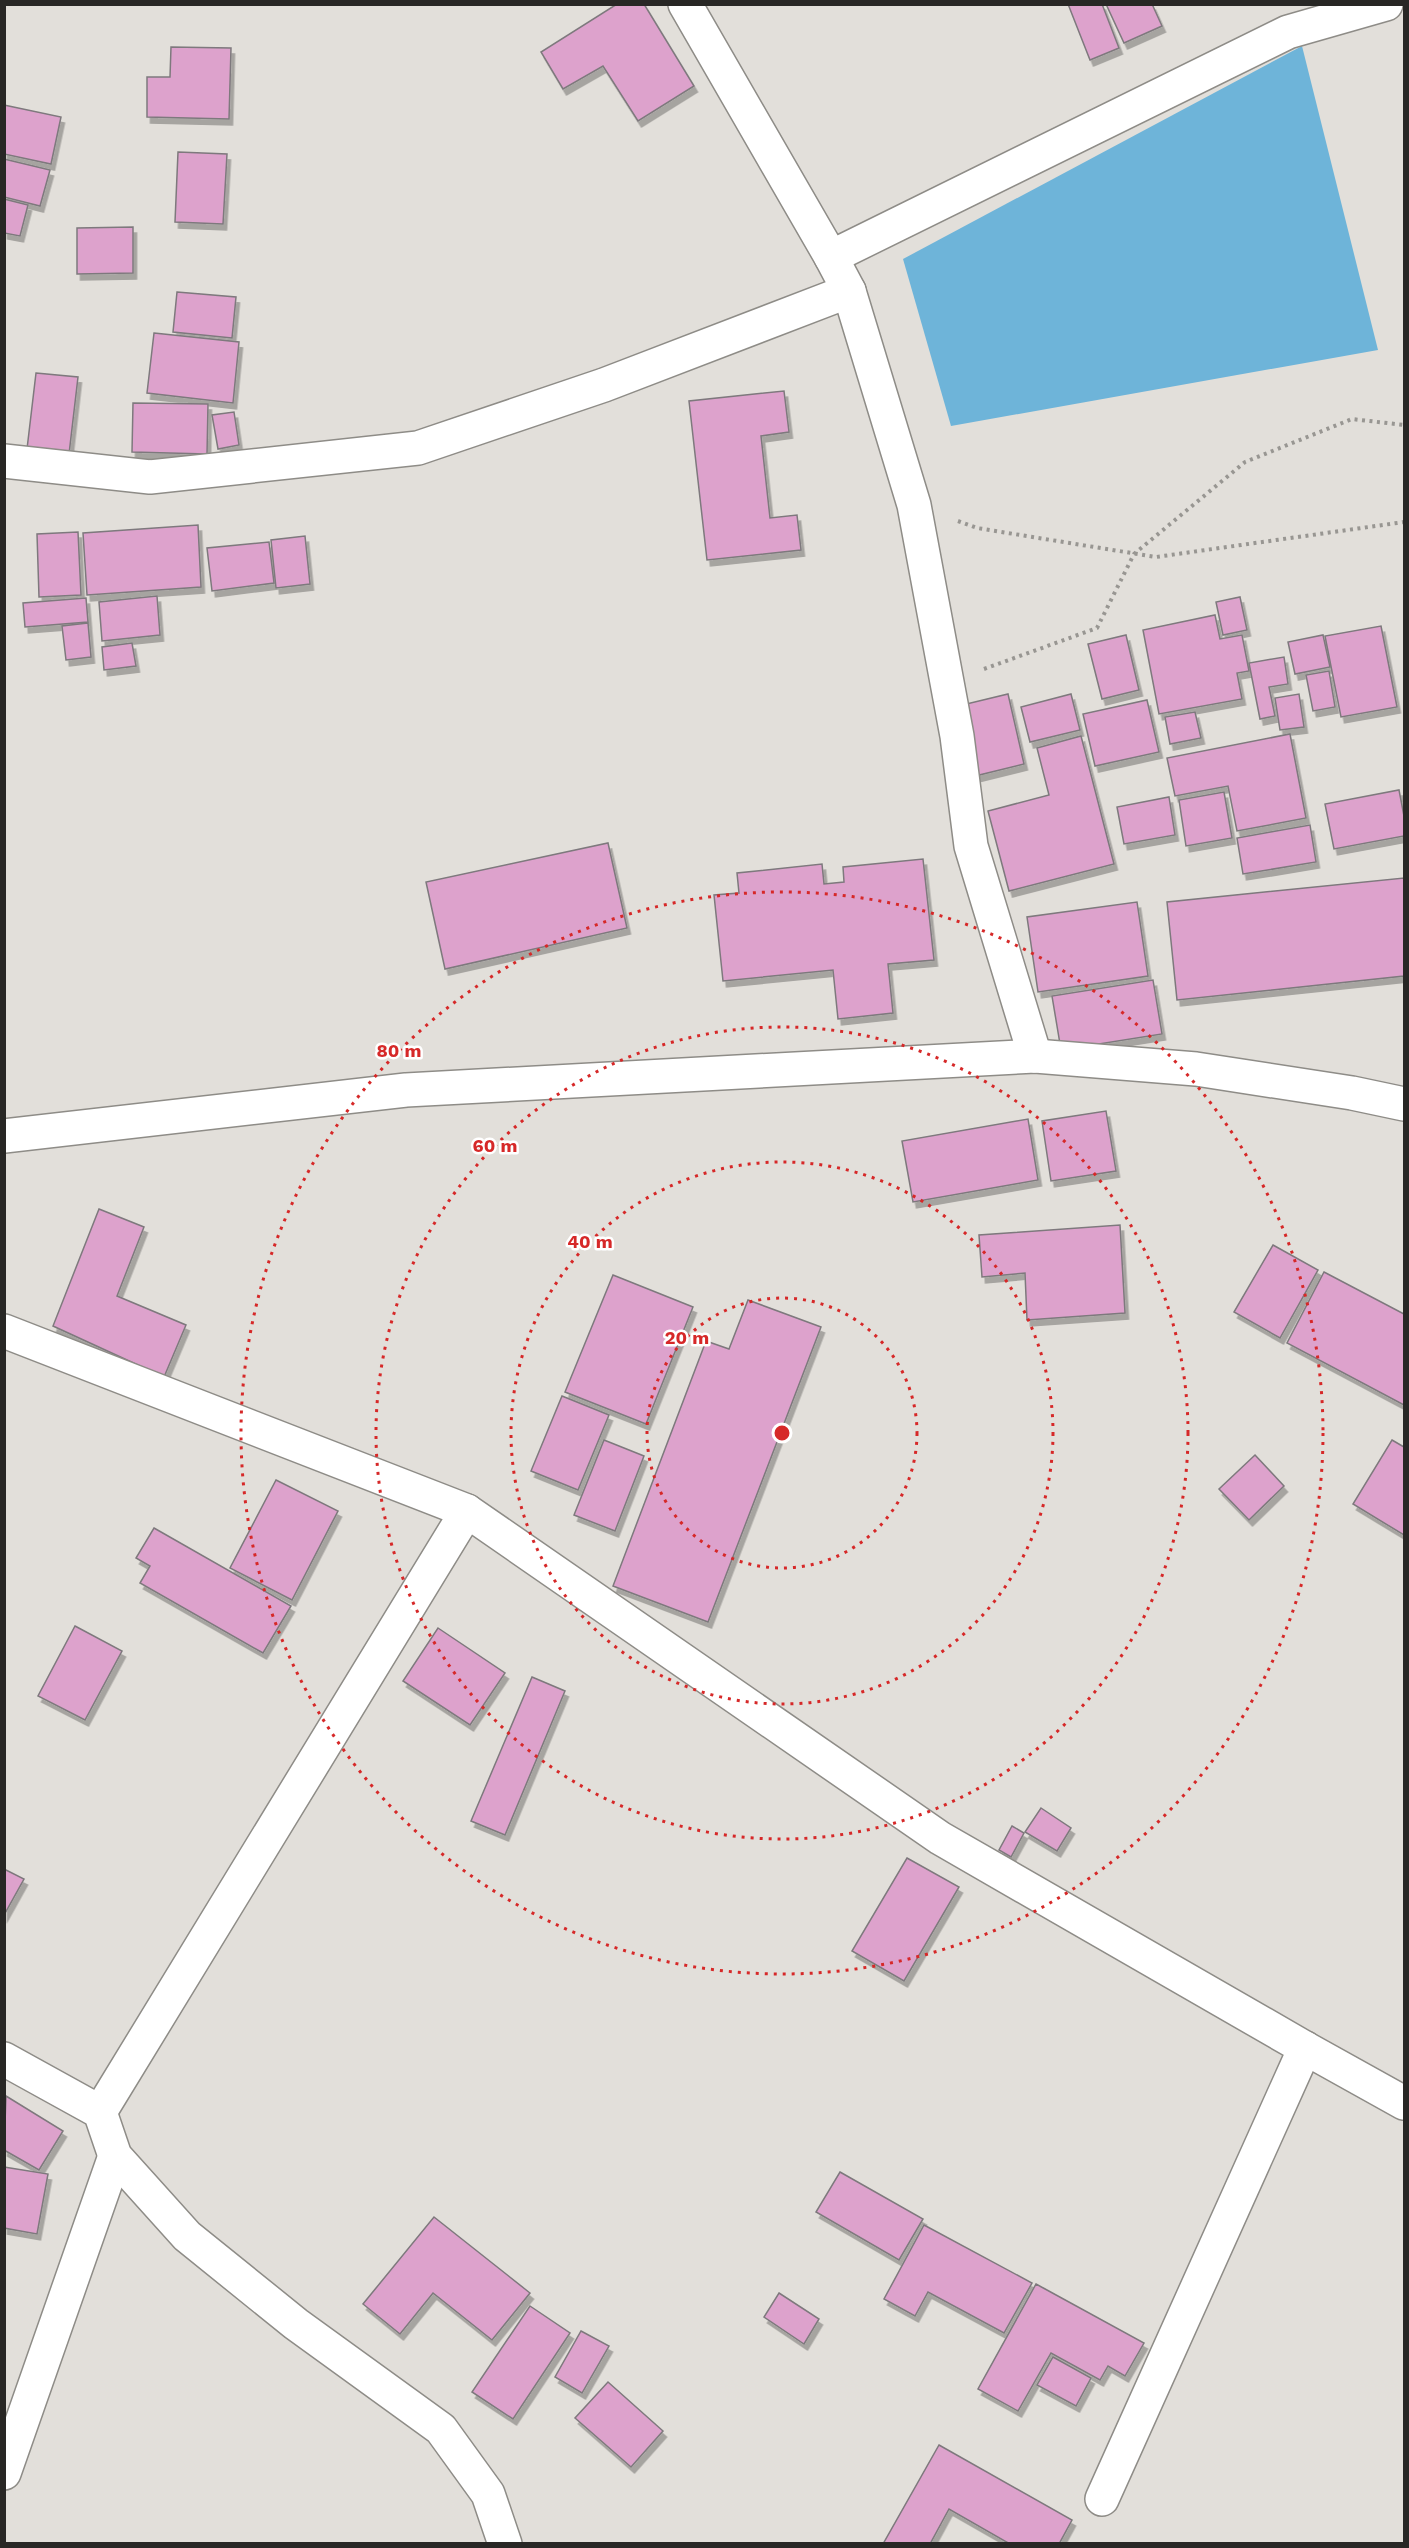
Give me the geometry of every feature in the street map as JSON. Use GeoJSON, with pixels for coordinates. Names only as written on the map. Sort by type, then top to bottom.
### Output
{"type":"FeatureCollection","features":[{"type":"Feature","properties":{"kind":"street"},"geometry":{"type":"LineString","coordinates":[[685,4],[849,291],[914,505],[957,736],[971,846],[1035,1056]]}},
{"type":"Feature","properties":{"kind":"street"},"geometry":{"type":"LineString","coordinates":[[831,257],[1284,18],[1386,4]]}},
{"type":"Feature","properties":{"kind":"street"},"geometry":{"type":"LineString","coordinates":[[4,461],[150,477],[418,448],[604,385],[849,291]]}},
{"type":"Feature","properties":{"kind":"street"},"geometry":{"type":"LineString","coordinates":[[4,1136],[406,1090],[1035,1056],[1196,1069],[1352,1093],[1404,1104]]}},
{"type":"Feature","properties":{"kind":"street"},"geometry":{"type":"LineString","coordinates":[[4,1331],[466,1511],[940,1838],[1305,2049],[1404,2103]]}},
{"type":"Feature","properties":{"kind":"street"},"geometry":{"type":"LineString","coordinates":[[100,2112],[466,1511]]}},
{"type":"Feature","properties":{"kind":"street"},"geometry":{"type":"LineString","coordinates":[[1102,2499],[1305,2049]]}},
{"type":"Feature","properties":{"kind":"street"},"geometry":{"type":"LineString","coordinates":[[4,2059],[100,2112],[115,2156],[187,2236],[296,2324],[441,2429],[488,2494],[505,2544]]}},
{"type":"Feature","properties":{"kind":"street"},"geometry":{"type":"LineString","coordinates":[[4,2473],[115,2156]]}},
{"type":"Feature","properties":{"kind":"path"},"geometry":{"type":"LineString","coordinates":[[947,683],[1097,628],[1134,554],[1245,462],[1352,418],[1404,425]]}},
{"type":"Feature","properties":{"kind":"path"},"geometry":{"type":"LineString","coordinates":[[914,505],[977,528],[1156,557],[1404,522]]}},
{"type":"Feature","properties":{"kind":"water"},"geometry":{"type":"Polygon","coordinates":[[[1302,46],[1378,350],[951,426],[903,259],[1302,46]]]}},
{"type":"Feature","properties":{"kind":"building"},"geometry":{"type":"Polygon","coordinates":[[[617,4],[644,4],[694,86],[638,121],[603,66],[563,89],[541,52],[617,4]]]}},
{"type":"Feature","properties":{"kind":"building"},"geometry":{"type":"Polygon","coordinates":[[[1068,4],[1102,4],[1119,48],[1090,60],[1068,4]]]}},
{"type":"Feature","properties":{"kind":"building"},"geometry":{"type":"Polygon","coordinates":[[[1106,4],[1152,4],[1162,26],[1124,43],[1106,4]]]}},
{"type":"Feature","properties":{"kind":"building"},"geometry":{"type":"Polygon","coordinates":[[[171,47],[231,48],[229,119],[147,117],[147,77],[170,77],[171,47]]]}},
{"type":"Feature","properties":{"kind":"building"},"geometry":{"type":"Polygon","coordinates":[[[4,105],[61,117],[51,164],[4,154],[4,105]]]}},
{"type":"Feature","properties":{"kind":"building"},"geometry":{"type":"Polygon","coordinates":[[[178,152],[227,154],[223,224],[175,222],[178,152]]]}},
{"type":"Feature","properties":{"kind":"building"},"geometry":{"type":"Polygon","coordinates":[[[4,159],[50,170],[40,206],[4,197],[4,159]]]}},
{"type":"Feature","properties":{"kind":"building"},"geometry":{"type":"Polygon","coordinates":[[[4,199],[28,205],[20,236],[4,233],[4,199]]]}},
{"type":"Feature","properties":{"kind":"building"},"geometry":{"type":"Polygon","coordinates":[[[133,227],[133,273],[77,274],[77,228],[133,227]]]}},
{"type":"Feature","properties":{"kind":"building"},"geometry":{"type":"Polygon","coordinates":[[[177,292],[236,297],[232,338],[173,332],[177,292]]]}},
{"type":"Feature","properties":{"kind":"building"},"geometry":{"type":"Polygon","coordinates":[[[154,333],[239,342],[233,403],[147,393],[154,333]]]}},
{"type":"Feature","properties":{"kind":"building"},"geometry":{"type":"Polygon","coordinates":[[[36,373],[78,377],[69,454],[27,449],[36,373]]]}},
{"type":"Feature","properties":{"kind":"building"},"geometry":{"type":"Polygon","coordinates":[[[784,391],[789,432],[761,436],[770,518],[797,515],[801,550],[707,560],[689,401],[784,391]]]}},
{"type":"Feature","properties":{"kind":"building"},"geometry":{"type":"Polygon","coordinates":[[[133,403],[208,404],[207,454],[132,452],[133,403]]]}},
{"type":"Feature","properties":{"kind":"building"},"geometry":{"type":"Polygon","coordinates":[[[234,412],[239,445],[218,449],[212,415],[234,412]]]}},
{"type":"Feature","properties":{"kind":"building"},"geometry":{"type":"Polygon","coordinates":[[[198,525],[201,587],[87,595],[83,533],[198,525]]]}},
{"type":"Feature","properties":{"kind":"building"},"geometry":{"type":"Polygon","coordinates":[[[78,532],[81,595],[39,597],[37,534],[78,532]]]}},
{"type":"Feature","properties":{"kind":"building"},"geometry":{"type":"Polygon","coordinates":[[[305,536],[310,584],[276,588],[271,540],[305,536]]]}},
{"type":"Feature","properties":{"kind":"building"},"geometry":{"type":"Polygon","coordinates":[[[269,542],[274,583],[212,591],[207,548],[269,542]]]}},
{"type":"Feature","properties":{"kind":"building"},"geometry":{"type":"Polygon","coordinates":[[[157,596],[160,635],[102,641],[99,602],[157,596]]]}},
{"type":"Feature","properties":{"kind":"building"},"geometry":{"type":"Polygon","coordinates":[[[1240,597],[1247,630],[1223,635],[1216,602],[1240,597]]]}},
{"type":"Feature","properties":{"kind":"building"},"geometry":{"type":"Polygon","coordinates":[[[86,598],[88,622],[25,627],[23,603],[86,598]]]}},
{"type":"Feature","properties":{"kind":"building"},"geometry":{"type":"Polygon","coordinates":[[[1215,615],[1220,639],[1242,635],[1249,671],[1237,673],[1242,699],[1159,714],[1143,630],[1215,615]]]}},
{"type":"Feature","properties":{"kind":"building"},"geometry":{"type":"Polygon","coordinates":[[[88,623],[91,657],[66,660],[62,626],[88,623]]]}},
{"type":"Feature","properties":{"kind":"building"},"geometry":{"type":"Polygon","coordinates":[[[1381,626],[1397,707],[1341,717],[1325,636],[1381,626]]]}},
{"type":"Feature","properties":{"kind":"building"},"geometry":{"type":"Polygon","coordinates":[[[1126,635],[1139,690],[1102,699],[1088,644],[1126,635]]]}},
{"type":"Feature","properties":{"kind":"building"},"geometry":{"type":"Polygon","coordinates":[[[1323,635],[1330,667],[1295,674],[1288,642],[1323,635]]]}},
{"type":"Feature","properties":{"kind":"building"},"geometry":{"type":"Polygon","coordinates":[[[132,643],[136,666],[104,670],[102,647],[132,643]]]}},
{"type":"Feature","properties":{"kind":"building"},"geometry":{"type":"Polygon","coordinates":[[[1284,657],[1288,684],[1269,687],[1275,716],[1260,719],[1249,663],[1284,657]]]}},
{"type":"Feature","properties":{"kind":"building"},"geometry":{"type":"Polygon","coordinates":[[[1329,671],[1335,707],[1313,711],[1306,675],[1329,671]]]}},
{"type":"Feature","properties":{"kind":"building"},"geometry":{"type":"Polygon","coordinates":[[[1008,694],[1024,764],[975,776],[958,706],[1008,694]]]}},
{"type":"Feature","properties":{"kind":"building"},"geometry":{"type":"Polygon","coordinates":[[[1071,694],[1080,730],[1030,742],[1021,707],[1071,694]]]}},
{"type":"Feature","properties":{"kind":"building"},"geometry":{"type":"Polygon","coordinates":[[[1299,694],[1304,727],[1280,730],[1275,698],[1299,694]]]}},
{"type":"Feature","properties":{"kind":"building"},"geometry":{"type":"Polygon","coordinates":[[[1147,700],[1159,752],[1095,766],[1083,714],[1147,700]]]}},
{"type":"Feature","properties":{"kind":"building"},"geometry":{"type":"Polygon","coordinates":[[[1195,712],[1201,738],[1170,744],[1165,717],[1195,712]]]}},
{"type":"Feature","properties":{"kind":"building"},"geometry":{"type":"Polygon","coordinates":[[[1290,734],[1306,818],[1237,831],[1228,786],[1175,796],[1167,758],[1290,734]]]}},
{"type":"Feature","properties":{"kind":"building"},"geometry":{"type":"Polygon","coordinates":[[[1081,736],[1114,864],[1009,891],[988,811],[1049,795],[1037,748],[1081,736]]]}},
{"type":"Feature","properties":{"kind":"building"},"geometry":{"type":"Polygon","coordinates":[[[1399,790],[1404,816],[1404,836],[1334,849],[1325,804],[1399,790]]]}},
{"type":"Feature","properties":{"kind":"building"},"geometry":{"type":"Polygon","coordinates":[[[1224,792],[1232,838],[1186,846],[1179,800],[1224,792]]]}},
{"type":"Feature","properties":{"kind":"building"},"geometry":{"type":"Polygon","coordinates":[[[1169,797],[1175,835],[1124,844],[1117,807],[1169,797]]]}},
{"type":"Feature","properties":{"kind":"building"},"geometry":{"type":"Polygon","coordinates":[[[1310,825],[1316,862],[1243,874],[1237,838],[1310,825]]]}},
{"type":"Feature","properties":{"kind":"building"},"geometry":{"type":"Polygon","coordinates":[[[608,843],[627,928],[445,969],[426,882],[608,843]]]}},
{"type":"Feature","properties":{"kind":"building"},"geometry":{"type":"Polygon","coordinates":[[[923,859],[934,960],[888,964],[893,1013],[838,1019],[833,970],[723,981],[714,895],[739,893],[737,873],[822,864],[824,884],[844,882],[843,867],[923,859]]]}},
{"type":"Feature","properties":{"kind":"building"},"geometry":{"type":"Polygon","coordinates":[[[1404,878],[1404,976],[1177,1000],[1167,902],[1404,878]]]}},
{"type":"Feature","properties":{"kind":"building"},"geometry":{"type":"Polygon","coordinates":[[[1137,902],[1148,976],[1038,992],[1027,917],[1137,902]]]}},
{"type":"Feature","properties":{"kind":"building"},"geometry":{"type":"Polygon","coordinates":[[[1153,980],[1162,1034],[1061,1050],[1052,996],[1153,980]]]}},
{"type":"Feature","properties":{"kind":"building"},"geometry":{"type":"Polygon","coordinates":[[[1106,1111],[1116,1171],[1051,1181],[1042,1121],[1106,1111]]]}},
{"type":"Feature","properties":{"kind":"building"},"geometry":{"type":"Polygon","coordinates":[[[1028,1119],[1038,1180],[913,1202],[902,1141],[1028,1119]]]}},
{"type":"Feature","properties":{"kind":"building"},"geometry":{"type":"Polygon","coordinates":[[[99,1209],[144,1227],[117,1296],[186,1325],[164,1377],[53,1326],[99,1209]]]}},
{"type":"Feature","properties":{"kind":"building"},"geometry":{"type":"Polygon","coordinates":[[[1120,1225],[1125,1313],[1027,1320],[1025,1273],[982,1277],[979,1235],[1120,1225]]]}},
{"type":"Feature","properties":{"kind":"building"},"geometry":{"type":"Polygon","coordinates":[[[1273,1245],[1318,1270],[1280,1338],[1234,1312],[1273,1245]]]}},
{"type":"Feature","properties":{"kind":"building"},"geometry":{"type":"Polygon","coordinates":[[[1324,1272],[1404,1314],[1404,1405],[1287,1343],[1324,1272]]]}},
{"type":"Feature","properties":{"kind":"building"},"geometry":{"type":"Polygon","coordinates":[[[613,1275],[693,1307],[646,1424],[565,1392],[613,1275]]]}},
{"type":"Feature","properties":{"kind":"building"},"geometry":{"type":"Polygon","coordinates":[[[748,1300],[821,1327],[708,1622],[613,1586],[706,1341],[729,1349],[748,1300]]]}},
{"type":"Feature","properties":{"kind":"building"},"geometry":{"type":"Polygon","coordinates":[[[562,1396],[609,1415],[578,1490],[531,1471],[562,1396]]]}},
{"type":"Feature","properties":{"kind":"building"},"geometry":{"type":"Polygon","coordinates":[[[604,1440],[644,1456],[615,1531],[574,1515],[604,1440]]]}},
{"type":"Feature","properties":{"kind":"building"},"geometry":{"type":"Polygon","coordinates":[[[1392,1440],[1404,1447],[1404,1535],[1353,1504],[1392,1440]]]}},
{"type":"Feature","properties":{"kind":"building"},"geometry":{"type":"Polygon","coordinates":[[[1255,1455],[1284,1486],[1249,1520],[1219,1489],[1255,1455]]]}},
{"type":"Feature","properties":{"kind":"building"},"geometry":{"type":"Polygon","coordinates":[[[276,1480],[338,1511],[292,1600],[230,1568],[276,1480]]]}},
{"type":"Feature","properties":{"kind":"building"},"geometry":{"type":"Polygon","coordinates":[[[154,1528],[291,1606],[263,1653],[140,1583],[150,1566],[136,1558],[154,1528]]]}},
{"type":"Feature","properties":{"kind":"building"},"geometry":{"type":"Polygon","coordinates":[[[75,1626],[122,1651],[85,1720],[38,1696],[75,1626]]]}},
{"type":"Feature","properties":{"kind":"building"},"geometry":{"type":"Polygon","coordinates":[[[438,1628],[505,1673],[470,1725],[403,1681],[438,1628]]]}},
{"type":"Feature","properties":{"kind":"building"},"geometry":{"type":"Polygon","coordinates":[[[532,1677],[565,1691],[505,1835],[471,1821],[532,1677]]]}},
{"type":"Feature","properties":{"kind":"building"},"geometry":{"type":"Polygon","coordinates":[[[1041,1808],[1071,1828],[1057,1851],[1025,1832],[1041,1808]]]}},
{"type":"Feature","properties":{"kind":"building"},"geometry":{"type":"Polygon","coordinates":[[[1012,1826],[1024,1833],[1011,1857],[999,1850],[1012,1826]]]}},
{"type":"Feature","properties":{"kind":"building"},"geometry":{"type":"Polygon","coordinates":[[[907,1858],[959,1887],[904,1981],[852,1951],[907,1858]]]}},
{"type":"Feature","properties":{"kind":"building"},"geometry":{"type":"Polygon","coordinates":[[[4,1869],[24,1879],[4,1915],[4,1869]]]}},
{"type":"Feature","properties":{"kind":"building"},"geometry":{"type":"Polygon","coordinates":[[[6,2096],[63,2131],[39,2170],[4,2150],[6,2096]]]}},
{"type":"Feature","properties":{"kind":"building"},"geometry":{"type":"Polygon","coordinates":[[[4,2167],[48,2174],[37,2234],[4,2228],[4,2167]]]}},
{"type":"Feature","properties":{"kind":"building"},"geometry":{"type":"Polygon","coordinates":[[[840,2172],[923,2219],[899,2260],[816,2212],[840,2172]]]}},
{"type":"Feature","properties":{"kind":"building"},"geometry":{"type":"Polygon","coordinates":[[[434,2217],[530,2293],[492,2340],[433,2293],[400,2334],[363,2304],[434,2217]]]}},
{"type":"Feature","properties":{"kind":"building"},"geometry":{"type":"Polygon","coordinates":[[[924,2225],[1032,2283],[1004,2333],[928,2292],[915,2316],[884,2299],[924,2225]]]}},
{"type":"Feature","properties":{"kind":"building"},"geometry":{"type":"Polygon","coordinates":[[[1036,2284],[1144,2343],[1125,2376],[1108,2366],[1100,2380],[1051,2353],[1018,2411],[978,2389],[1036,2284]]]}},
{"type":"Feature","properties":{"kind":"building"},"geometry":{"type":"Polygon","coordinates":[[[779,2293],[819,2319],[804,2344],[764,2317],[779,2293]]]}},
{"type":"Feature","properties":{"kind":"building"},"geometry":{"type":"Polygon","coordinates":[[[530,2306],[570,2333],[513,2419],[472,2392],[530,2306]]]}},
{"type":"Feature","properties":{"kind":"building"},"geometry":{"type":"Polygon","coordinates":[[[581,2331],[609,2346],[582,2393],[555,2377],[581,2331]]]}},
{"type":"Feature","properties":{"kind":"building"},"geometry":{"type":"Polygon","coordinates":[[[1053,2357],[1091,2378],[1076,2406],[1037,2385],[1053,2357]]]}},
{"type":"Feature","properties":{"kind":"building"},"geometry":{"type":"Polygon","coordinates":[[[608,2382],[663,2431],[631,2467],[575,2418],[608,2382]]]}},
{"type":"Feature","properties":{"kind":"building"},"geometry":{"type":"Polygon","coordinates":[[[939,2445],[1072,2520],[1059,2544],[1010,2544],[949,2509],[930,2544],[883,2544],[939,2445]]]}}]}
